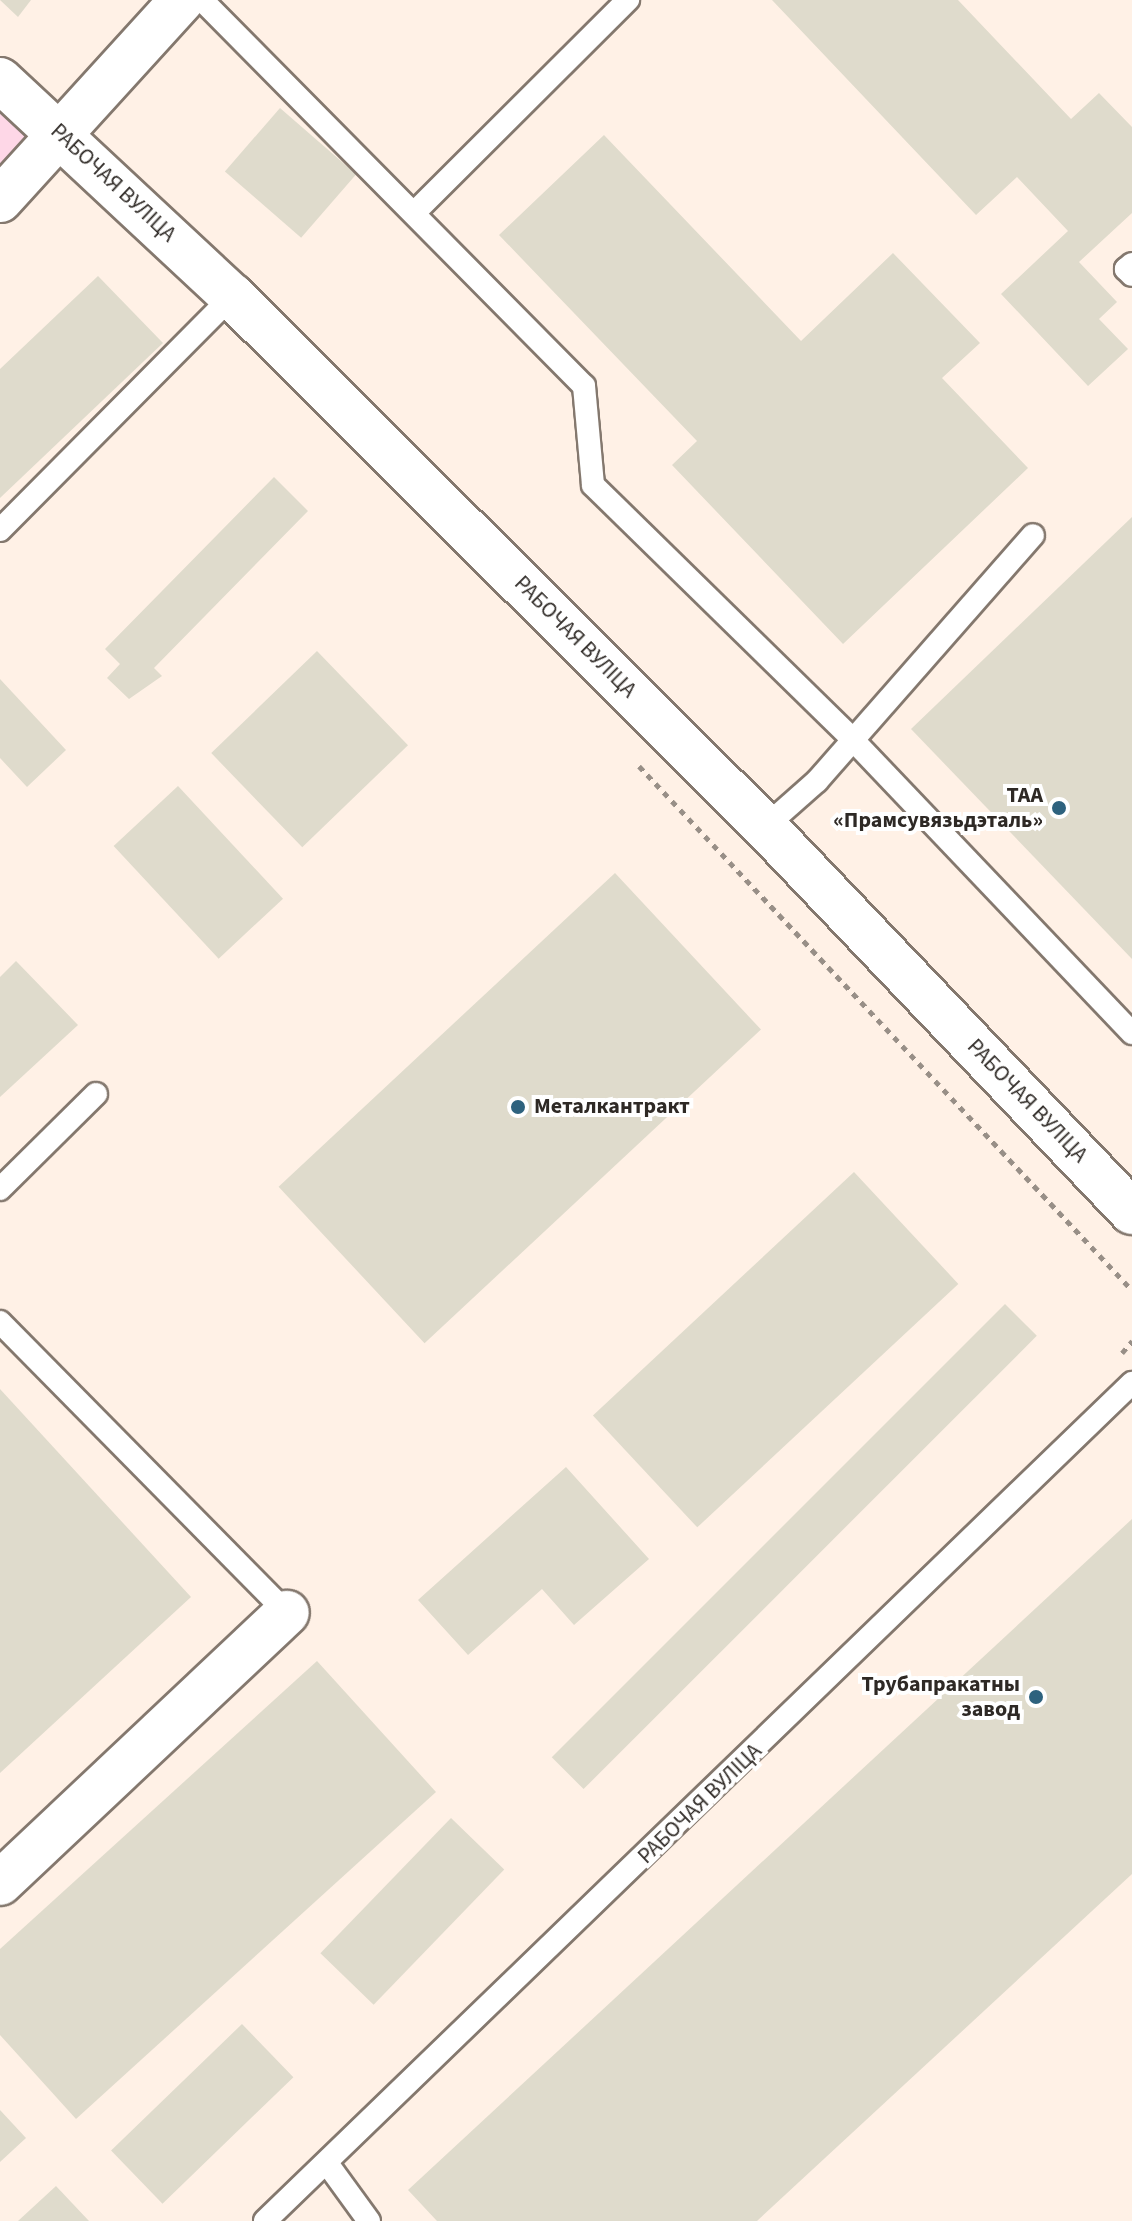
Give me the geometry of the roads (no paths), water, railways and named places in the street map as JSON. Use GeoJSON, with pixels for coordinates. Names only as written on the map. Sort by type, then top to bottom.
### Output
{"type":"FeatureCollection","features":[{"type":"Feature","properties":{"kind":"street"},"geometry":{"type":"LineString","coordinates":[[0,200],[182,0]]}},
{"type":"Feature","properties":{"kind":"street","name":"РАБОЧАЯ ВУЛІЦА"},"geometry":{"type":"LineString","coordinates":[[0,80],[61,133],[232,296],[765,827],[1132,1212]]}},
{"type":"Feature","properties":{"kind":"street"},"geometry":{"type":"LineString","coordinates":[[0,1883],[287,1613]]}},
{"type":"Feature","properties":{"kind":"lane"},"geometry":{"type":"LineString","coordinates":[[202,0],[584,386],[593,485],[852,739],[1132,1033]]}},
{"type":"Feature","properties":{"kind":"lane"},"geometry":{"type":"LineString","coordinates":[[415,212],[628,0]]}},
{"type":"Feature","properties":{"kind":"lane"},"geometry":{"type":"LineString","coordinates":[[1132,264],[1126,269],[1132,275]]}},
{"type":"Feature","properties":{"kind":"lane"},"geometry":{"type":"LineString","coordinates":[[0,530],[232,296]]}},
{"type":"Feature","properties":{"kind":"lane"},"geometry":{"type":"LineString","coordinates":[[765,827],[852,739],[1033,535]]}},
{"type":"Feature","properties":{"kind":"lane"},"geometry":{"type":"LineString","coordinates":[[0,1189],[96,1094]]}},
{"type":"Feature","properties":{"kind":"lane"},"geometry":{"type":"LineString","coordinates":[[0,1322],[287,1613]]}},
{"type":"Feature","properties":{"kind":"lane","name":"РАБОЧАЯ ВУЛІЦА"},"geometry":{"type":"LineString","coordinates":[[265,2221],[329,2166],[1132,1383]]}},
{"type":"Feature","properties":{"kind":"lane"},"geometry":{"type":"LineString","coordinates":[[329,2166],[369,2221]]}},
{"type":"Feature","properties":{"kind":"place","name":"ТАА «Прамсувязьдэталь»"},"geometry":{"type":"Point","coordinates":[1059,808]}},
{"type":"Feature","properties":{"kind":"place","name":"Металкантракт"},"geometry":{"type":"Point","coordinates":[518,1107]}},
{"type":"Feature","properties":{"kind":"place","name":"Трубапракатны завод"},"geometry":{"type":"Point","coordinates":[1036,1697]}}]}
